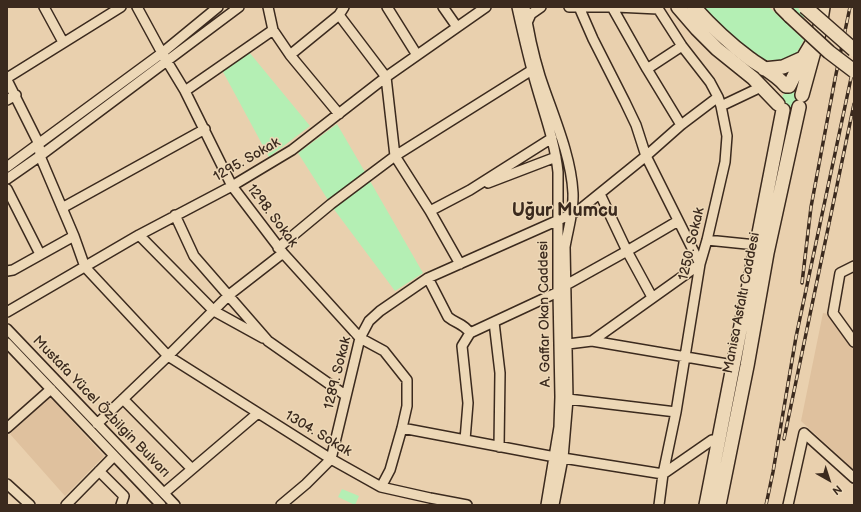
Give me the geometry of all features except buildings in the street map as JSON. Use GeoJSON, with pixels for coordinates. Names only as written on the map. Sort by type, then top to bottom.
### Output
{"type":"FeatureCollection","features":[{"type":"Feature","properties":{"kind":"highway"},"geometry":{"type":"LineString","coordinates":[[678,7],[717,49],[753,78],[781,107],[791,111],[800,101],[797,88],[787,86],[724,38],[694,7]]}},
{"type":"Feature","properties":{"kind":"highway"},"geometry":{"type":"LineString","coordinates":[[805,7],[854,50]]}},
{"type":"Feature","properties":{"kind":"highway","name":"Manisa Asfaltı Caddesi"},"geometry":{"type":"LineString","coordinates":[[718,505],[747,366],[767,253],[800,101],[819,33],[823,7]]}},
{"type":"Feature","properties":{"kind":"highway"},"geometry":{"type":"LineString","coordinates":[[786,12],[829,52],[854,71]]}},
{"type":"Feature","properties":{"kind":"highway"},"geometry":{"type":"LineString","coordinates":[[781,107],[777,96],[779,92],[787,86],[819,33]]}},
{"type":"Feature","properties":{"kind":"highway"},"geometry":{"type":"LineString","coordinates":[[764,69],[783,68],[803,58]]}},
{"type":"Feature","properties":{"kind":"highway","name":"Manisa Asfaltı Caddesi"},"geometry":{"type":"LineString","coordinates":[[706,505],[781,107]]}},
{"type":"Feature","properties":{"kind":"street"},"geometry":{"type":"LineString","coordinates":[[44,7],[63,42]]}},
{"type":"Feature","properties":{"kind":"street"},"geometry":{"type":"LineString","coordinates":[[84,267],[74,236],[40,156],[39,144],[7,79],[63,42],[121,7]]}},
{"type":"Feature","properties":{"kind":"street","name":"1298. Sokak"},"geometry":{"type":"LineString","coordinates":[[138,7],[205,129],[232,186],[280,250],[360,338],[384,351],[407,380],[407,406],[402,428],[390,470],[381,487]]}},
{"type":"Feature","properties":{"kind":"street"},"geometry":{"type":"LineString","coordinates":[[7,179],[40,156],[165,56],[218,7]]}},
{"type":"Feature","properties":{"kind":"street"},"geometry":{"type":"LineString","coordinates":[[7,167],[165,56],[239,7]]}},
{"type":"Feature","properties":{"kind":"street"},"geometry":{"type":"LineString","coordinates":[[268,7],[273,30],[290,55],[339,114]]}},
{"type":"Feature","properties":{"kind":"street"},"geometry":{"type":"LineString","coordinates":[[387,7],[417,55]]}},
{"type":"Feature","properties":{"kind":"street"},"geometry":{"type":"LineString","coordinates":[[443,7],[457,28]]}},
{"type":"Feature","properties":{"kind":"street","name":"1295. Sokak"},"geometry":{"type":"LineString","coordinates":[[7,312],[139,235],[232,186],[292,150],[386,77],[486,7]]}},
{"type":"Feature","properties":{"kind":"street","name":"A. Gaffar Okan Caddesi"},"geometry":{"type":"LineString","coordinates":[[517,7],[532,70],[556,157],[560,396],[559,458],[546,505]]}},
{"type":"Feature","properties":{"kind":"street","name":"A. Gaffar Okan Caddesi"},"geometry":{"type":"LineString","coordinates":[[525,7],[527,23],[540,75],[567,159],[573,193],[572,214],[568,227],[565,247],[568,399],[554,505]]}},
{"type":"Feature","properties":{"kind":"street"},"geometry":{"type":"LineString","coordinates":[[527,23],[531,14],[541,7]]}},
{"type":"Feature","properties":{"kind":"street"},"geometry":{"type":"LineString","coordinates":[[569,7],[608,7]]}},
{"type":"Feature","properties":{"kind":"street"},"geometry":{"type":"LineString","coordinates":[[579,7],[593,39],[636,125],[646,156],[700,264],[592,341]]}},
{"type":"Feature","properties":{"kind":"street"},"geometry":{"type":"LineString","coordinates":[[612,7],[681,125]]}},
{"type":"Feature","properties":{"kind":"street"},"geometry":{"type":"LineString","coordinates":[[616,7],[658,8]]}},
{"type":"Feature","properties":{"kind":"street","name":"1250. Sokak"},"geometry":{"type":"LineString","coordinates":[[658,8],[682,46],[710,82],[720,101],[727,136],[726,162],[700,264],[676,412],[663,474],[659,505]]}},
{"type":"Feature","properties":{"kind":"street"},"geometry":{"type":"LineString","coordinates":[[290,55],[342,11],[386,77],[395,156],[430,211],[460,264]]}},
{"type":"Feature","properties":{"kind":"street"},"geometry":{"type":"LineString","coordinates":[[185,91],[273,30]]}},
{"type":"Feature","properties":{"kind":"street"},"geometry":{"type":"LineString","coordinates":[[647,69],[682,46]]}},
{"type":"Feature","properties":{"kind":"street"},"geometry":{"type":"LineString","coordinates":[[97,424],[229,295],[331,204],[395,156],[532,70]]}},
{"type":"Feature","properties":{"kind":"street"},"geometry":{"type":"LineString","coordinates":[[572,214],[600,194],[681,125],[720,101],[761,87]]}},
{"type":"Feature","properties":{"kind":"street"},"geometry":{"type":"LineString","coordinates":[[7,100],[16,95]]}},
{"type":"Feature","properties":{"kind":"street"},"geometry":{"type":"LineString","coordinates":[[62,208],[205,129]]}},
{"type":"Feature","properties":{"kind":"street"},"geometry":{"type":"LineString","coordinates":[[430,211],[470,190],[552,138]]}},
{"type":"Feature","properties":{"kind":"street"},"geometry":{"type":"LineString","coordinates":[[470,190],[556,157]]}},
{"type":"Feature","properties":{"kind":"street"},"geometry":{"type":"LineString","coordinates":[[7,189],[40,254]]}},
{"type":"Feature","properties":{"kind":"street"},"geometry":{"type":"LineString","coordinates":[[600,194],[627,251],[652,297]]}},
{"type":"Feature","properties":{"kind":"street","name":"1289. Sokak"},"geometry":{"type":"LineString","coordinates":[[331,459],[341,420],[345,395],[360,338],[369,322],[380,311],[428,278],[572,214]]}},
{"type":"Feature","properties":{"kind":"street"},"geometry":{"type":"LineString","coordinates":[[175,215],[194,256],[268,341]]}},
{"type":"Feature","properties":{"kind":"street"},"geometry":{"type":"LineString","coordinates":[[566,285],[678,221]]}},
{"type":"Feature","properties":{"kind":"street"},"geometry":{"type":"LineString","coordinates":[[139,235],[214,311],[268,341],[345,395]]}},
{"type":"Feature","properties":{"kind":"street"},"geometry":{"type":"LineString","coordinates":[[7,271],[13,270],[74,236]]}},
{"type":"Feature","properties":{"kind":"street"},"geometry":{"type":"LineString","coordinates":[[707,240],[756,245]]}},
{"type":"Feature","properties":{"kind":"street"},"geometry":{"type":"LineString","coordinates":[[854,266],[840,273],[833,313],[854,342]]}},
{"type":"Feature","properties":{"kind":"street","name":"1304. Sokak"},"geometry":{"type":"LineString","coordinates":[[84,267],[168,356],[331,459],[381,487],[427,502],[467,505]]}},
{"type":"Feature","properties":{"kind":"street"},"geometry":{"type":"LineString","coordinates":[[428,278],[448,317],[464,325],[470,333]]}},
{"type":"Feature","properties":{"kind":"street"},"geometry":{"type":"LineString","coordinates":[[465,440],[468,403],[462,346],[470,333],[558,292]]}},
{"type":"Feature","properties":{"kind":"street"},"geometry":{"type":"LineString","coordinates":[[494,322],[500,373],[499,447]]}},
{"type":"Feature","properties":{"kind":"street","name":"Mustafa Yücel Özbilgin Bulvarı"},"geometry":{"type":"LineString","coordinates":[[7,329],[175,505]]}},
{"type":"Feature","properties":{"kind":"street"},"geometry":{"type":"LineString","coordinates":[[568,344],[592,341],[684,358],[733,365]]}},
{"type":"Feature","properties":{"kind":"street","name":"Mustafa Yücel Özbilgin Bulvarı"},"geometry":{"type":"LineString","coordinates":[[7,343],[161,505]]}},
{"type":"Feature","properties":{"kind":"street"},"geometry":{"type":"LineString","coordinates":[[7,428],[51,389]]}},
{"type":"Feature","properties":{"kind":"street"},"geometry":{"type":"LineString","coordinates":[[124,399],[192,469]]}},
{"type":"Feature","properties":{"kind":"street"},"geometry":{"type":"LineString","coordinates":[[568,399],[676,412]]}},
{"type":"Feature","properties":{"kind":"street"},"geometry":{"type":"LineString","coordinates":[[164,493],[258,413]]}},
{"type":"Feature","properties":{"kind":"street"},"geometry":{"type":"LineString","coordinates":[[402,428],[559,458],[663,474],[712,440]]}},
{"type":"Feature","properties":{"kind":"street"},"geometry":{"type":"LineString","coordinates":[[788,505],[804,432],[854,478]]}},
{"type":"Feature","properties":{"kind":"street"},"geometry":{"type":"LineString","coordinates":[[66,505],[114,456]]}},
{"type":"Feature","properties":{"kind":"street"},"geometry":{"type":"LineString","coordinates":[[280,505],[306,484],[331,459]]}},
{"type":"Feature","properties":{"kind":"street"},"geometry":{"type":"LineString","coordinates":[[100,471],[124,496],[121,505]]}},
{"type":"Feature","properties":{"kind":"street"},"geometry":{"type":"LineString","coordinates":[[7,484],[30,505]]}},
{"type":"Feature","properties":{"kind":"shaded area"},"geometry":{"type":"Polygon","coordinates":[[[823,313],[829,314],[854,347],[854,470],[801,421],[823,313]]]}},
{"type":"Feature","properties":{"kind":"shaded area"},"geometry":{"type":"Polygon","coordinates":[[[50,397],[104,456],[65,496],[10,434],[50,397]]]}},
{"type":"Feature","properties":{"kind":"green space"},"geometry":{"type":"Polygon","coordinates":[[[702,7],[769,7],[804,40],[796,54],[779,60],[762,60],[740,43],[702,7]]]}},
{"type":"Feature","properties":{"kind":"green space"},"geometry":{"type":"Polygon","coordinates":[[[789,7],[797,7],[805,15],[802,21],[789,7]]]}},
{"type":"Feature","properties":{"kind":"green space"},"geometry":{"type":"Polygon","coordinates":[[[249,52],[310,126],[269,157],[222,70],[249,52]]]}},
{"type":"Feature","properties":{"kind":"green space"},"geometry":{"type":"Polygon","coordinates":[[[790,91],[796,93],[798,99],[796,105],[790,107],[784,105],[782,99],[784,93],[790,91]]]}},
{"type":"Feature","properties":{"kind":"green space"},"geometry":{"type":"Polygon","coordinates":[[[337,124],[365,172],[328,200],[298,153],[337,124]]]}},
{"type":"Feature","properties":{"kind":"green space"},"geometry":{"type":"Polygon","coordinates":[[[370,181],[423,273],[395,291],[333,208],[370,181]]]}},
{"type":"Feature","properties":{"kind":"green space"},"geometry":{"type":"Polygon","coordinates":[[[342,489],[359,496],[355,505],[338,497],[342,489]]]}},
{"type":"Feature","properties":{"kind":"railway"},"geometry":{"type":"LineString","coordinates":[[802,283],[811,207],[850,7]]}},
{"type":"Feature","properties":{"kind":"railway"},"geometry":{"type":"LineString","coordinates":[[766,505],[796,337],[854,64]]}},
{"type":"Feature","properties":{"kind":"railway"},"geometry":{"type":"LineString","coordinates":[[784,439],[854,104]]}},
{"type":"Feature","properties":{"kind":"district","name":"Uğur Mumcu"},"geometry":{"type":"Point","coordinates":[565,211]}}]}
